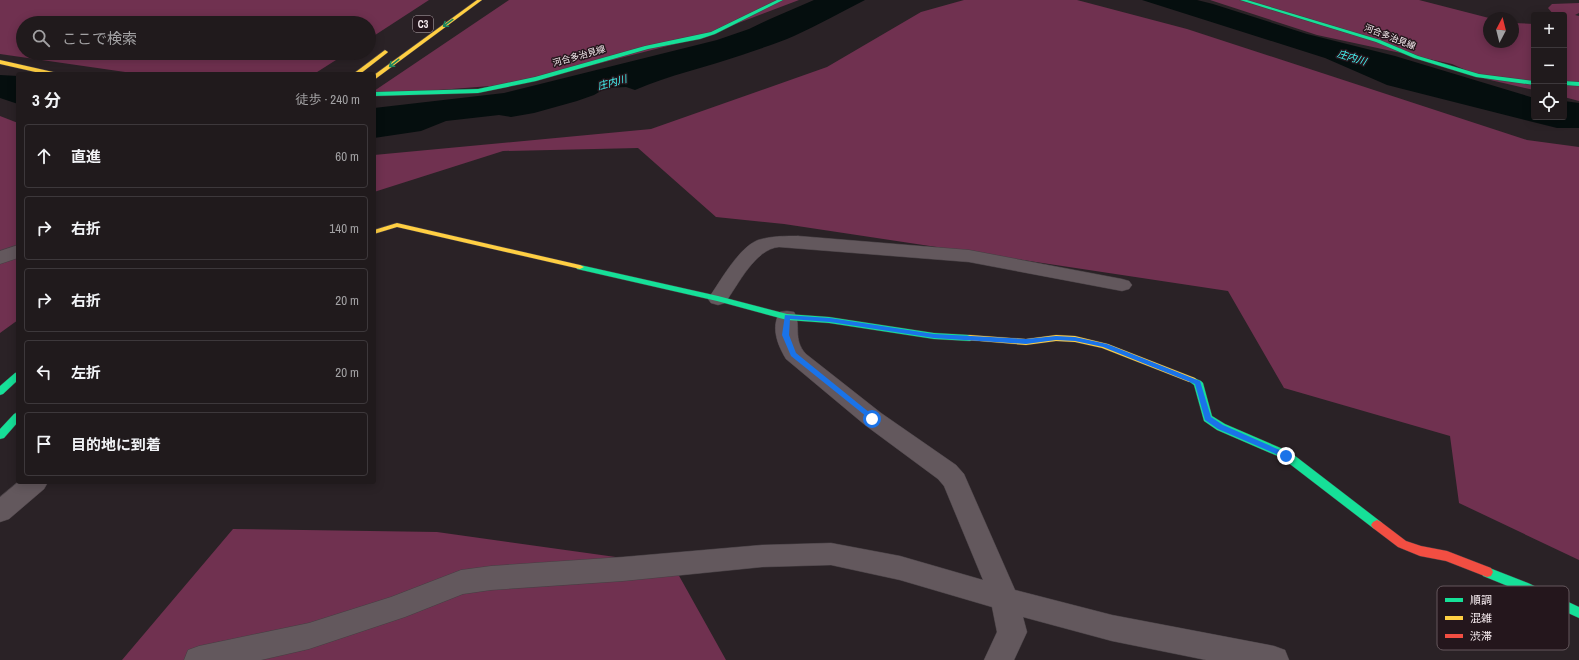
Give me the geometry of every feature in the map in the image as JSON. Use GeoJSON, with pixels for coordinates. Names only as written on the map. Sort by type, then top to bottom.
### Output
{"type":"FeatureCollection","features":[{"type":"Feature","properties":{"kind":"main road","name":"C3"},"geometry":{"type":"LineString","coordinates":[[376,76],[480,0]]}},
{"type":"Feature","properties":{"kind":"main road","name":"河合多治見線"},"geometry":{"type":"LineString","coordinates":[[376,94],[478,91],[523,82],[648,47],[700,37],[733,24],[764,7],[781,0]]}},
{"type":"Feature","properties":{"kind":"main road","name":"河合多治見線"},"geometry":{"type":"LineString","coordinates":[[1242,0],[1378,41],[1416,57],[1478,76],[1531,83]]}},
{"type":"Feature","properties":{"kind":"main road"},"geometry":{"type":"LineString","coordinates":[[376,59],[391,47]]}},
{"type":"Feature","properties":{"kind":"main road"},"geometry":{"type":"LineString","coordinates":[[359,72],[374,60]]}},
{"type":"Feature","properties":{"kind":"main road"},"geometry":{"type":"LineString","coordinates":[[0,62],[43,72]]}},
{"type":"Feature","properties":{"kind":"main road"},"geometry":{"type":"LineString","coordinates":[[1567,83],[1579,84]]}},
{"type":"Feature","properties":{"kind":"main road"},"geometry":{"type":"LineString","coordinates":[[376,231],[397,225],[718,299],[788,317],[830,320],[934,336],[1026,342],[1056,338],[1075,339],[1105,346],[1198,383],[1208,418],[1221,427],[1286,456],[1402,544],[1420,551],[1447,556],[1522,586]]}},
{"type":"Feature","properties":{"kind":"main road"},"geometry":{"type":"LineString","coordinates":[[0,392],[16,377]]}},
{"type":"Feature","properties":{"kind":"main road"},"geometry":{"type":"LineString","coordinates":[[0,436],[16,418]]}},
{"type":"Feature","properties":{"kind":"main road"},"geometry":{"type":"LineString","coordinates":[[1569,607],[1579,612]]}},
{"type":"Feature","properties":{"kind":"street"},"geometry":{"type":"LineString","coordinates":[[718,299],[753,252],[761,246],[775,242],[798,242],[969,256],[1122,285]]}},
{"type":"Feature","properties":{"kind":"street"},"geometry":{"type":"LineString","coordinates":[[0,258],[16,252]]}},
{"type":"Feature","properties":{"kind":"street"},"geometry":{"type":"LineString","coordinates":[[788,317],[786,335],[792,351],[798,359],[872,419],[947,472],[955,481],[1005,599],[1012,632],[999,660]]}},
{"type":"Feature","properties":{"kind":"street"},"geometry":{"type":"LineString","coordinates":[[0,512],[33,484]]}},
{"type":"Feature","properties":{"kind":"street"},"geometry":{"type":"LineString","coordinates":[[199,660],[309,636],[395,608],[461,582],[491,578],[623,569],[762,556],[830,554],[900,568],[1005,599],[1112,628],[1274,660]]}},
{"type":"Feature","properties":{"kind":"shaded area"},"geometry":{"type":"Polygon","coordinates":[[[0,0],[429,0],[376,34],[376,16],[16,16],[16,56],[0,54],[0,0]]]}},
{"type":"Feature","properties":{"kind":"shaded area"},"geometry":{"type":"Polygon","coordinates":[[[509,0],[799,0],[699,38],[518,84],[376,95],[376,90],[509,0]]]}},
{"type":"Feature","properties":{"kind":"shaded area"},"geometry":{"type":"Polygon","coordinates":[[[964,0],[1077,0],[1187,29],[1527,140],[1579,147],[1579,560],[1459,503],[1450,436],[1284,388],[1228,291],[784,224],[716,217],[638,148],[503,151],[376,191],[376,155],[651,129],[827,67],[921,12],[964,0]]]}},
{"type":"Feature","properties":{"kind":"shaded area"},"geometry":{"type":"Polygon","coordinates":[[[1210,0],[1419,0],[1483,16],[1483,48],[1519,48],[1519,23],[1531,24],[1531,89],[1486,79],[1452,64],[1317,35],[1210,0]]]}},
{"type":"Feature","properties":{"kind":"shaded area"},"geometry":{"type":"Polygon","coordinates":[[[1579,3],[1579,13],[1575,15],[1579,16],[1579,101],[1567,98],[1567,12],[1551,12],[1548,8],[1552,4],[1579,3]]]}},
{"type":"Feature","properties":{"kind":"shaded area"},"geometry":{"type":"Polygon","coordinates":[[[42,60],[336,60],[317,72],[125,72],[42,60]]]}},
{"type":"Feature","properties":{"kind":"shaded area"},"geometry":{"type":"Polygon","coordinates":[[[0,116],[16,122],[16,321],[0,333],[0,116]]]}},
{"type":"Feature","properties":{"kind":"shaded area"},"geometry":{"type":"Polygon","coordinates":[[[233,529],[437,532],[673,565],[726,660],[122,660],[233,529]]]}},
{"type":"Feature","properties":{"kind":"water","name":"庄内川"},"geometry":{"type":"Polygon","coordinates":[[[814,0],[865,0],[782,41],[661,80],[635,90],[626,87],[606,88],[594,95],[577,101],[534,113],[511,117],[499,115],[446,121],[421,131],[376,138],[376,108],[504,93],[717,40],[749,29],[814,0]]]}},
{"type":"Feature","properties":{"kind":"water","name":"庄内川"},"geometry":{"type":"Polygon","coordinates":[[[1142,0],[1197,0],[1307,34],[1395,56],[1531,97],[1531,120],[1567,120],[1567,101],[1579,103],[1579,128],[1557,128],[1387,85],[1325,58],[1142,0]]]}},
{"type":"Feature","properties":{"kind":"water"},"geometry":{"type":"Polygon","coordinates":[[[0,75],[16,76],[16,103],[0,98],[0,75]]]}},
{"type":"Feature","properties":{"kind":"traffic: fast"},"geometry":{"type":"LineString","coordinates":[[376,94],[478,91],[536,79],[647,47],[700,37],[713,33],[781,0]]}},
{"type":"Feature","properties":{"kind":"traffic: fast"},"geometry":{"type":"LineString","coordinates":[[1242,0],[1378,41],[1416,57],[1478,76],[1531,83]]}},
{"type":"Feature","properties":{"kind":"traffic: fast"},"geometry":{"type":"LineString","coordinates":[[1567,83],[1579,84]]}},
{"type":"Feature","properties":{"kind":"traffic: fast"},"geometry":{"type":"LineString","coordinates":[[580,267],[718,299],[787,317],[829,320],[934,336],[970,338]]}},
{"type":"Feature","properties":{"kind":"traffic: fast"},"geometry":{"type":"LineString","coordinates":[[0,392],[16,377]]}},
{"type":"Feature","properties":{"kind":"traffic: fast"},"geometry":{"type":"LineString","coordinates":[[1192,380],[1198,383],[1208,418],[1221,427],[1286,455],[1377,525]]}},
{"type":"Feature","properties":{"kind":"traffic: fast"},"geometry":{"type":"LineString","coordinates":[[0,435],[16,418]]}},
{"type":"Feature","properties":{"kind":"traffic: fast"},"geometry":{"type":"LineString","coordinates":[[1487,572],[1522,586]]}},
{"type":"Feature","properties":{"kind":"traffic: fast"},"geometry":{"type":"LineString","coordinates":[[1569,608],[1579,613]]}},
{"type":"Feature","properties":{"kind":"traffic: slow"},"geometry":{"type":"LineString","coordinates":[[376,77],[480,0]]}},
{"type":"Feature","properties":{"kind":"traffic: slow"},"geometry":{"type":"LineString","coordinates":[[376,59],[385,52]]}},
{"type":"Feature","properties":{"kind":"traffic: slow"},"geometry":{"type":"LineString","coordinates":[[359,72],[374,60]]}},
{"type":"Feature","properties":{"kind":"traffic: slow"},"geometry":{"type":"LineString","coordinates":[[0,62],[43,72]]}},
{"type":"Feature","properties":{"kind":"traffic: slow"},"geometry":{"type":"LineString","coordinates":[[376,231],[397,225],[580,267]]}},
{"type":"Feature","properties":{"kind":"traffic: slow"},"geometry":{"type":"LineString","coordinates":[[970,338],[1026,342],[1056,338],[1075,339],[1105,346],[1192,380]]}},
{"type":"Feature","properties":{"kind":"traffic: jam"},"geometry":{"type":"LineString","coordinates":[[1377,525],[1402,544],[1420,551],[1447,556],[1487,572]]}},
{"type":"Feature","properties":{"kind":"route"},"geometry":{"type":"LineString","coordinates":[[872,419],[798,359],[792,351],[785,331],[788,317],[830,320],[934,336],[1026,342],[1056,338],[1075,339],[1105,346],[1198,383],[1208,418],[1221,427],[1286,456]]}}]}
